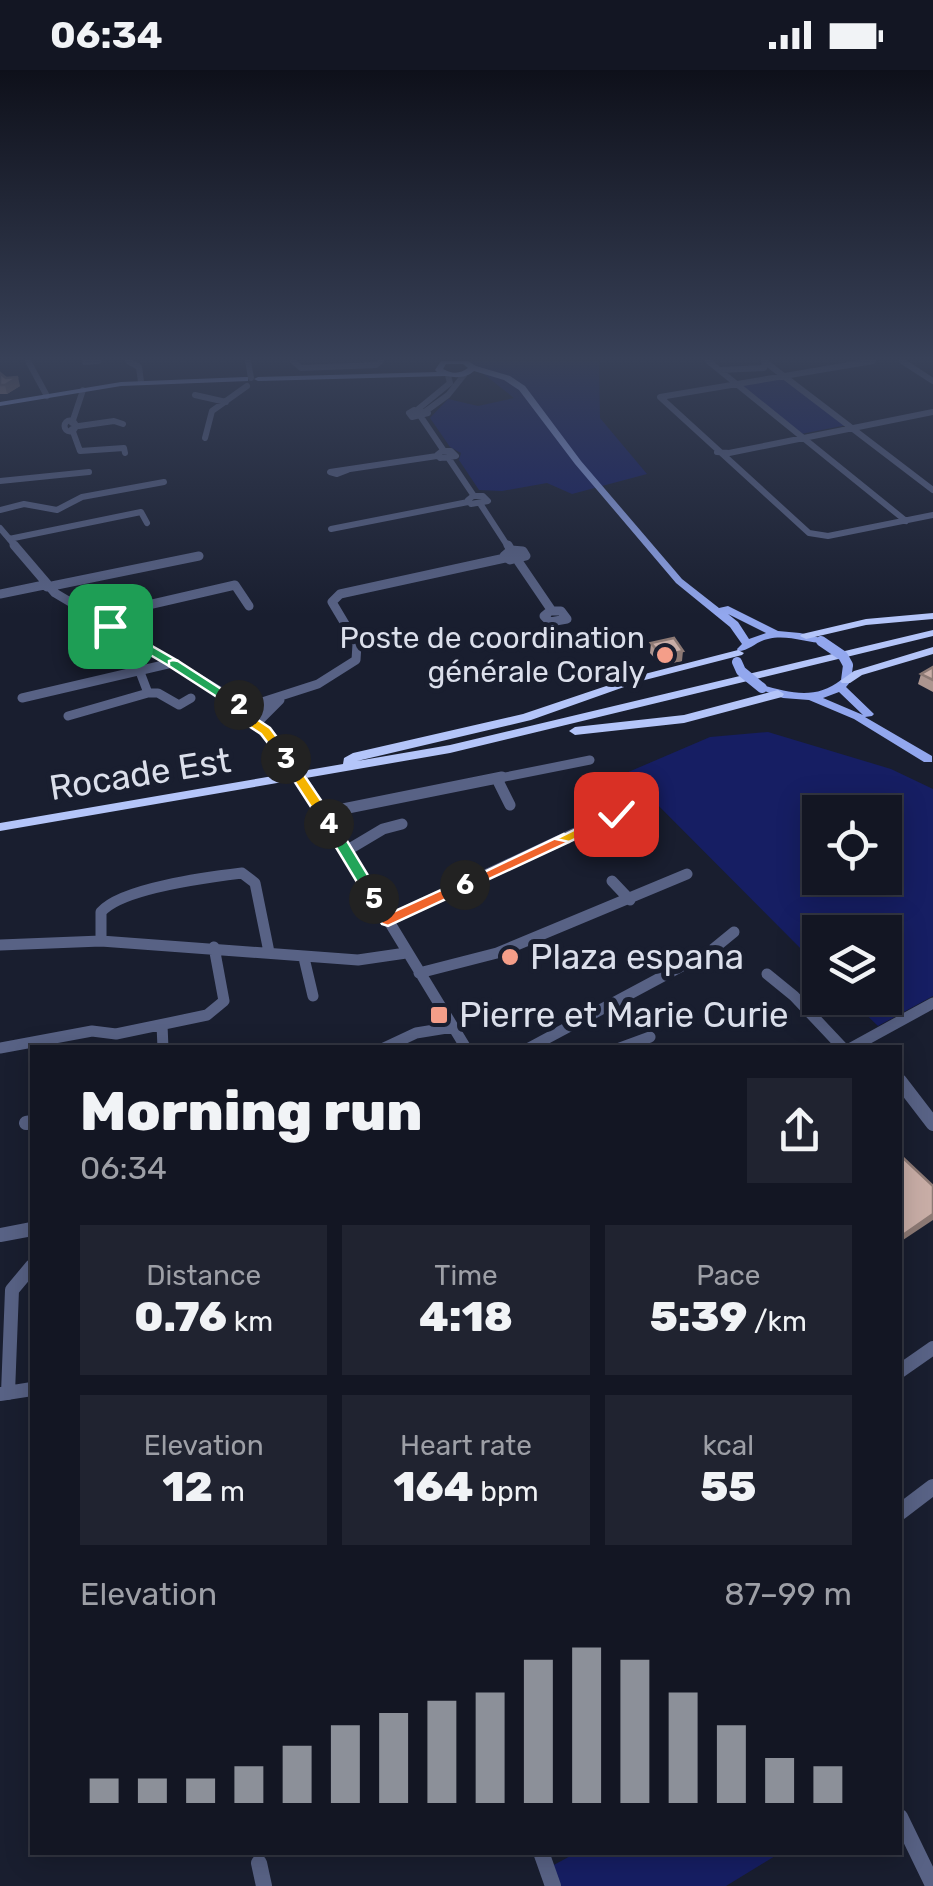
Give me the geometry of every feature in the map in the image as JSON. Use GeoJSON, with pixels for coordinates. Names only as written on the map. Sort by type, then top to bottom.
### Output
{"type":"FeatureCollection","features":[{"type":"Feature","properties":{"kind":"highway"},"geometry":{"type":"LineString","coordinates":[[806,636],[866,622],[933,616]]}},
{"type":"Feature","properties":{"kind":"highway","name":"Rocade Est"},"geometry":{"type":"LineString","coordinates":[[0,819],[348,762],[933,630]]}},
{"type":"Feature","properties":{"kind":"highway","name":"Rocade Est"},"geometry":{"type":"LineString","coordinates":[[0,826],[370,765],[585,719],[933,630]]}},
{"type":"Feature","properties":{"kind":"highway"},"geometry":{"type":"LineString","coordinates":[[843,684],[858,673],[933,650]]}},
{"type":"Feature","properties":{"kind":"highway"},"geometry":{"type":"LineString","coordinates":[[348,762],[357,756],[527,717],[637,679],[740,653]]}},
{"type":"Feature","properties":{"kind":"highway"},"geometry":{"type":"LineString","coordinates":[[370,765],[378,768],[566,732],[684,719],[778,694]]}},
{"type":"Feature","properties":{"kind":"main road"},"geometry":{"type":"LineString","coordinates":[[569,446],[700,600],[742,632],[740,653],[749,680],[778,694],[812,696],[858,717],[930,761]]}},
{"type":"Feature","properties":{"kind":"main road"},"geometry":{"type":"LineString","coordinates":[[671,568],[713,601],[776,634],[821,641],[843,656],[848,665],[843,684]]}},
{"type":"Feature","properties":{"kind":"main road"},"geometry":{"type":"LineString","coordinates":[[740,653],[776,634]]}},
{"type":"Feature","properties":{"kind":"main road"},"geometry":{"type":"LineString","coordinates":[[812,696],[843,684]]}},
{"type":"Feature","properties":{"kind":"main road"},"geometry":{"type":"LineString","coordinates":[[843,684],[862,710],[930,761]]}},
{"type":"Feature","properties":{"kind":"street"},"geometry":{"type":"LineString","coordinates":[[79,446],[80,451],[124,448]]}},
{"type":"Feature","properties":{"kind":"street"},"geometry":{"type":"LineString","coordinates":[[438,446],[440,453],[450,459],[471,499],[481,505],[508,554],[518,561],[552,611]]}},
{"type":"Feature","properties":{"kind":"street"},"geometry":{"type":"LineString","coordinates":[[710,446],[815,536],[933,515]]}},
{"type":"Feature","properties":{"kind":"street"},"geometry":{"type":"LineString","coordinates":[[717,452],[755,446]]}},
{"type":"Feature","properties":{"kind":"street"},"geometry":{"type":"LineString","coordinates":[[812,446],[906,520]]}},
{"type":"Feature","properties":{"kind":"street"},"geometry":{"type":"LineString","coordinates":[[874,446],[933,490]]}},
{"type":"Feature","properties":{"kind":"street"},"geometry":{"type":"LineString","coordinates":[[350,469],[440,453]]}},
{"type":"Feature","properties":{"kind":"street"},"geometry":{"type":"LineString","coordinates":[[139,470],[143,485]]}},
{"type":"Feature","properties":{"kind":"street"},"geometry":{"type":"LineString","coordinates":[[0,481],[89,472]]}},
{"type":"Feature","properties":{"kind":"street"},"geometry":{"type":"LineString","coordinates":[[0,510],[24,504],[57,510],[82,497],[164,482]]}},
{"type":"Feature","properties":{"kind":"street"},"geometry":{"type":"LineString","coordinates":[[331,529],[471,499]]}},
{"type":"Feature","properties":{"kind":"street"},"geometry":{"type":"LineString","coordinates":[[9,539],[142,512],[148,523]]}},
{"type":"Feature","properties":{"kind":"street"},"geometry":{"type":"LineString","coordinates":[[0,528],[46,586],[226,694],[262,708]]}},
{"type":"Feature","properties":{"kind":"street"},"geometry":{"type":"LineString","coordinates":[[252,720],[262,708],[289,692],[339,676],[358,658],[356,642],[333,608],[332,602],[340,594],[508,554]]}},
{"type":"Feature","properties":{"kind":"street"},"geometry":{"type":"LineString","coordinates":[[0,594],[200,556]]}},
{"type":"Feature","properties":{"kind":"street"},"geometry":{"type":"LineString","coordinates":[[96,617],[235,584],[249,606]]}},
{"type":"Feature","properties":{"kind":"street"},"geometry":{"type":"LineString","coordinates":[[157,668],[161,656]]}},
{"type":"Feature","properties":{"kind":"street"},"geometry":{"type":"LineString","coordinates":[[22,698],[172,663]]}},
{"type":"Feature","properties":{"kind":"street"},"geometry":{"type":"LineString","coordinates":[[157,668],[186,671]]}},
{"type":"Feature","properties":{"kind":"street"},"geometry":{"type":"LineString","coordinates":[[140,672],[148,693]]}},
{"type":"Feature","properties":{"kind":"street"},"geometry":{"type":"LineString","coordinates":[[68,716],[148,693],[158,693],[178,706],[191,698]]}},
{"type":"Feature","properties":{"kind":"street"},"geometry":{"type":"LineString","coordinates":[[226,694],[242,709],[243,716],[266,731],[309,790],[464,1045]]}},
{"type":"Feature","properties":{"kind":"street"},"geometry":{"type":"LineString","coordinates":[[242,709],[262,708]]}},
{"type":"Feature","properties":{"kind":"street"},"geometry":{"type":"LineString","coordinates":[[262,708],[266,731]]}},
{"type":"Feature","properties":{"kind":"street"},"geometry":{"type":"LineString","coordinates":[[322,813],[590,760]]}},
{"type":"Feature","properties":{"kind":"street"},"geometry":{"type":"LineString","coordinates":[[498,778],[510,805]]}},
{"type":"Feature","properties":{"kind":"street"},"geometry":{"type":"LineString","coordinates":[[388,920],[616,814]]}},
{"type":"Feature","properties":{"kind":"street"},"geometry":{"type":"LineString","coordinates":[[346,851],[358,847],[372,832],[402,824]]}},
{"type":"Feature","properties":{"kind":"street"},"geometry":{"type":"LineString","coordinates":[[102,941],[103,906],[113,899],[242,873],[255,882],[269,952]]}},
{"type":"Feature","properties":{"kind":"street"},"geometry":{"type":"LineString","coordinates":[[419,974],[497,953],[687,874]]}},
{"type":"Feature","properties":{"kind":"street"},"geometry":{"type":"LineString","coordinates":[[612,881],[630,900]]}},
{"type":"Feature","properties":{"kind":"street"},"geometry":{"type":"LineString","coordinates":[[535,1045],[712,950],[734,932]]}},
{"type":"Feature","properties":{"kind":"street"},"geometry":{"type":"LineString","coordinates":[[0,945],[102,941],[358,960],[406,953]]}},
{"type":"Feature","properties":{"kind":"street"},"geometry":{"type":"LineString","coordinates":[[0,1048],[92,1031],[116,1034],[207,1015],[224,1001],[214,948]]}},
{"type":"Feature","properties":{"kind":"street"},"geometry":{"type":"LineString","coordinates":[[304,958],[313,996]]}},
{"type":"Feature","properties":{"kind":"street"},"geometry":{"type":"LineString","coordinates":[[768,974],[780,979],[798,1004],[840,1045]]}},
{"type":"Feature","properties":{"kind":"street"},"geometry":{"type":"LineString","coordinates":[[861,1045],[933,1003]]}},
{"type":"Feature","properties":{"kind":"street"},"geometry":{"type":"LineString","coordinates":[[162,1024],[163,1045]]}},
{"type":"Feature","properties":{"kind":"street"},"geometry":{"type":"LineString","coordinates":[[390,1045],[416,1033],[453,1027]]}},
{"type":"Feature","properties":{"kind":"street"},"geometry":{"type":"LineString","coordinates":[[628,1045],[650,1037]]}},
{"type":"Feature","properties":{"kind":"street"},"geometry":{"type":"LineString","coordinates":[[902,1084],[933,1124]]}},
{"type":"Feature","properties":{"kind":"street"},"geometry":{"type":"LineString","coordinates":[[0,1235],[30,1230]]}},
{"type":"Feature","properties":{"kind":"street"},"geometry":{"type":"LineString","coordinates":[[30,1268],[12,1290],[4,1394],[30,1389]]}},
{"type":"Feature","properties":{"kind":"street"},"geometry":{"type":"LineString","coordinates":[[902,1370],[933,1348]]}},
{"type":"Feature","properties":{"kind":"street"},"geometry":{"type":"LineString","coordinates":[[902,1511],[933,1488]]}},
{"type":"Feature","properties":{"kind":"street"},"geometry":{"type":"LineString","coordinates":[[902,1821],[933,1885]]}},
{"type":"Feature","properties":{"kind":"street"},"geometry":{"type":"LineString","coordinates":[[542,1855],[553,1886]]}},
{"type":"Feature","properties":{"kind":"street"},"geometry":{"type":"LineString","coordinates":[[259,1863],[264,1886]]}},
{"type":"Feature","properties":{"kind":"shaded area"},"geometry":{"type":"Polygon","coordinates":[[[623,446],[647,474],[572,494],[547,483],[502,491],[479,490],[459,460],[461,453],[450,447],[623,446]]]}},
{"type":"Feature","properties":{"kind":"shaded area"},"geometry":{"type":"Polygon","coordinates":[[[768,732],[891,769],[933,789],[933,996],[902,1013],[902,915],[802,915],[802,950],[626,773],[710,737],[768,732]]]}},
{"type":"Feature","properties":{"kind":"shaded area"},"geometry":{"type":"Polygon","coordinates":[[[867,1015],[898,1015],[878,1026],[867,1015]]]}},
{"type":"Feature","properties":{"kind":"shaded area"},"geometry":{"type":"Polygon","coordinates":[[[572,1855],[777,1855],[726,1886],[557,1886],[550,1867],[572,1855]]]}},
{"type":"Feature","properties":{"kind":"building"},"geometry":{"type":"Polygon","coordinates":[[[674,638],[683,651],[662,656],[651,643],[674,638]]]}},
{"type":"Feature","properties":{"kind":"building"},"geometry":{"type":"Polygon","coordinates":[[[933,667],[933,680],[921,674],[933,667]]]}},
{"type":"Feature","properties":{"kind":"building"},"geometry":{"type":"Polygon","coordinates":[[[902,1157],[933,1186],[933,1214],[902,1236],[902,1157]]]}},
{"type":"Feature","properties":{"kind":"place","name":"Poste de coordination générale Coraly"},"geometry":{"type":"Point","coordinates":[665,655]}},
{"type":"Feature","properties":{"kind":"place","name":"Plaza espana"},"geometry":{"type":"Point","coordinates":[510,957]}},
{"type":"Feature","properties":{"kind":"place","name":"Pierre et Marie Curie"},"geometry":{"type":"Point","coordinates":[439,1015]}},
{"type":"Feature","properties":{"kind":"route"},"geometry":{"type":"LineString","coordinates":[[110,626],[226,694],[240,706],[245,718],[266,731],[309,790],[388,920],[616,814]]}}]}
